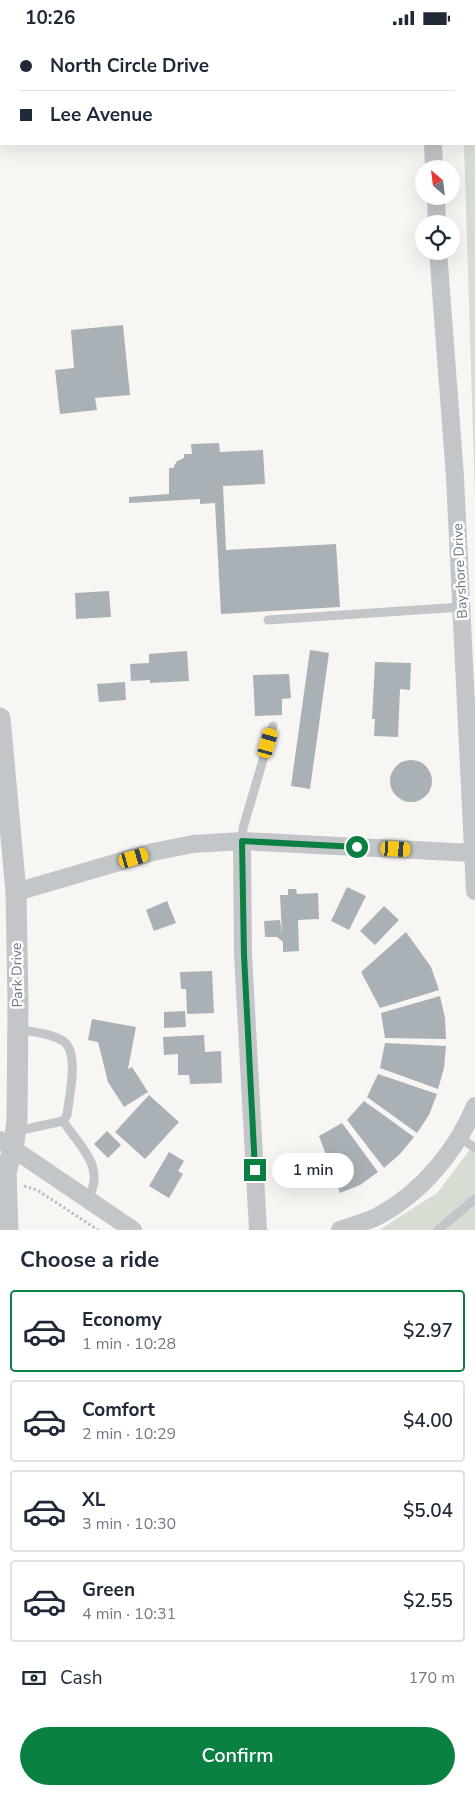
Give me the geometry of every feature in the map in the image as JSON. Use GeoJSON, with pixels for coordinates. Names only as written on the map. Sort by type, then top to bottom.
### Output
{"type":"FeatureCollection","features":[{"type":"Feature","properties":{"kind":"street"},"geometry":{"type":"LineString","coordinates":[[433,145],[434,160]]}},
{"type":"Feature","properties":{"kind":"street","name":"Bayshore Drive"},"geometry":{"type":"LineString","coordinates":[[439,260],[455,477],[461,607],[471,702],[472,853],[475,891]]}},
{"type":"Feature","properties":{"kind":"street","name":"Park Drive"},"geometry":{"type":"LineString","coordinates":[[0,719],[16,892],[18,1029],[6,1172],[8,1230]]}},
{"type":"Feature","properties":{"kind":"street"},"geometry":{"type":"LineString","coordinates":[[242,841],[244,955],[258,1230]]}},
{"type":"Feature","properties":{"kind":"street"},"geometry":{"type":"LineString","coordinates":[[16,892],[153,852],[193,844],[242,841],[472,853]]}},
{"type":"Feature","properties":{"kind":"street"},"geometry":{"type":"LineString","coordinates":[[340,1230],[380,1216],[415,1192],[459,1137],[467,1125],[475,1106]]}},
{"type":"Feature","properties":{"kind":"street"},"geometry":{"type":"LineString","coordinates":[[10,1140],[88,1199],[133,1230]]}},
{"type":"Feature","properties":{"kind":"lane"},"geometry":{"type":"LineString","coordinates":[[268,620],[461,607]]}},
{"type":"Feature","properties":{"kind":"lane"},"geometry":{"type":"LineString","coordinates":[[242,841],[243,829],[273,726]]}},
{"type":"Feature","properties":{"kind":"lane"},"geometry":{"type":"LineString","coordinates":[[10,1140],[63,1121],[67,1115],[73,1063],[70,1048],[64,1041],[52,1036],[18,1029]]}},
{"type":"Feature","properties":{"kind":"lane"},"geometry":{"type":"LineString","coordinates":[[63,1121],[92,1163],[95,1174],[95,1186],[88,1199]]}},
{"type":"Feature","properties":{"kind":"lane"},"geometry":{"type":"LineString","coordinates":[[459,1137],[475,1148]]}},
{"type":"Feature","properties":{"kind":"lane"},"geometry":{"type":"LineString","coordinates":[[438,1230],[475,1199]]}},
{"type":"Feature","properties":{"kind":"path"},"geometry":{"type":"LineString","coordinates":[[6,1186],[25,1186],[37,1189],[98,1230]]}},
{"type":"Feature","properties":{"kind":"shaded area"},"geometry":{"type":"Polygon","coordinates":[[[464,145],[475,145],[475,497],[464,145]]]}},
{"type":"Feature","properties":{"kind":"shaded area"},"geometry":{"type":"Polygon","coordinates":[[[475,1143],[475,1230],[379,1230],[437,1193],[475,1143]]]}},
{"type":"Feature","properties":{"kind":"building"},"geometry":{"type":"Polygon","coordinates":[[[123,325],[130,395],[95,398],[97,410],[60,414],[55,370],[74,368],[71,330],[123,325]]]}},
{"type":"Feature","properties":{"kind":"building"},"geometry":{"type":"Polygon","coordinates":[[[219,443],[220,452],[263,450],[265,484],[223,486],[226,550],[336,544],[340,607],[221,614],[215,503],[200,504],[200,499],[129,503],[129,497],[169,494],[169,468],[173,468],[177,461],[184,458],[184,454],[192,454],[191,444],[219,443]]]}},
{"type":"Feature","properties":{"kind":"building"},"geometry":{"type":"Polygon","coordinates":[[[109,591],[111,617],[76,619],[75,593],[109,591]]]}},
{"type":"Feature","properties":{"kind":"building"},"geometry":{"type":"Polygon","coordinates":[[[310,650],[329,653],[310,789],[291,786],[310,650]]]}},
{"type":"Feature","properties":{"kind":"building"},"geometry":{"type":"Polygon","coordinates":[[[187,651],[189,681],[150,683],[150,680],[131,681],[130,664],[149,663],[149,654],[187,651]]]}},
{"type":"Feature","properties":{"kind":"building"},"geometry":{"type":"Polygon","coordinates":[[[375,662],[411,663],[410,690],[400,689],[398,737],[374,736],[375,719],[372,719],[375,662]]]}},
{"type":"Feature","properties":{"kind":"building"},"geometry":{"type":"Polygon","coordinates":[[[289,674],[291,698],[282,699],[282,715],[255,716],[253,675],[289,674]]]}},
{"type":"Feature","properties":{"kind":"building"},"geometry":{"type":"Polygon","coordinates":[[[125,682],[126,700],[99,702],[97,684],[125,682]]]}},
{"type":"Feature","properties":{"kind":"building"},"geometry":{"type":"Polygon","coordinates":[[[415,760],[423,763],[429,769],[432,781],[429,793],[423,799],[407,802],[399,799],[393,793],[390,777],[393,769],[399,763],[415,760]]]}},
{"type":"Feature","properties":{"kind":"building"},"geometry":{"type":"Polygon","coordinates":[[[347,887],[366,896],[349,930],[331,921],[347,887]]]}},
{"type":"Feature","properties":{"kind":"building"},"geometry":{"type":"Polygon","coordinates":[[[288,889],[296,889],[297,894],[318,893],[319,919],[298,920],[299,951],[283,952],[283,942],[277,937],[265,937],[264,921],[280,920],[282,934],[280,895],[288,895],[288,889]]]}},
{"type":"Feature","properties":{"kind":"building"},"geometry":{"type":"Polygon","coordinates":[[[167,901],[176,923],[154,931],[146,910],[167,901]]]}},
{"type":"Feature","properties":{"kind":"building"},"geometry":{"type":"Polygon","coordinates":[[[384,906],[399,920],[375,945],[360,931],[384,906]]]}},
{"type":"Feature","properties":{"kind":"building"},"geometry":{"type":"Polygon","coordinates":[[[406,932],[431,967],[439,990],[380,1008],[361,972],[406,932]]]}},
{"type":"Feature","properties":{"kind":"building"},"geometry":{"type":"Polygon","coordinates":[[[212,971],[214,1013],[187,1014],[186,989],[181,989],[180,972],[212,971]]]}},
{"type":"Feature","properties":{"kind":"building"},"geometry":{"type":"Polygon","coordinates":[[[440,996],[445,1018],[446,1039],[385,1038],[381,1013],[440,996]]]}},
{"type":"Feature","properties":{"kind":"building"},"geometry":{"type":"Polygon","coordinates":[[[185,1011],[186,1027],[164,1028],[164,1012],[185,1011]]]}},
{"type":"Feature","properties":{"kind":"building"},"geometry":{"type":"Polygon","coordinates":[[[92,1019],[136,1027],[128,1069],[132,1067],[148,1092],[124,1107],[108,1082],[98,1042],[88,1040],[92,1019]]]}},
{"type":"Feature","properties":{"kind":"building"},"geometry":{"type":"Polygon","coordinates":[[[204,1035],[205,1052],[221,1051],[222,1083],[190,1084],[189,1075],[178,1075],[178,1054],[164,1055],[163,1037],[204,1035]]]}},
{"type":"Feature","properties":{"kind":"building"},"geometry":{"type":"Polygon","coordinates":[[[385,1043],[446,1046],[444,1068],[438,1089],[380,1068],[385,1043]]]}},
{"type":"Feature","properties":{"kind":"building"},"geometry":{"type":"Polygon","coordinates":[[[378,1074],[437,1094],[429,1115],[417,1133],[367,1097],[378,1074]]]}},
{"type":"Feature","properties":{"kind":"building"},"geometry":{"type":"Polygon","coordinates":[[[149,1095],[179,1122],[145,1159],[115,1132],[149,1095]]]}},
{"type":"Feature","properties":{"kind":"building"},"geometry":{"type":"Polygon","coordinates":[[[364,1101],[414,1137],[400,1154],[384,1168],[347,1120],[364,1101]]]}},
{"type":"Feature","properties":{"kind":"building"},"geometry":{"type":"Polygon","coordinates":[[[342,1123],[378,1172],[360,1185],[340,1193],[319,1136],[342,1123]]]}},
{"type":"Feature","properties":{"kind":"building"},"geometry":{"type":"Polygon","coordinates":[[[107,1131],[121,1145],[108,1158],[94,1144],[107,1131]]]}},
{"type":"Feature","properties":{"kind":"building"},"geometry":{"type":"Polygon","coordinates":[[[169,1152],[184,1161],[178,1171],[183,1174],[169,1198],[149,1186],[169,1152]]]}},
{"type":"Feature","properties":{"kind":"route"},"geometry":{"type":"LineString","coordinates":[[255,1170],[244,955],[242,841],[357,847]]}}]}
